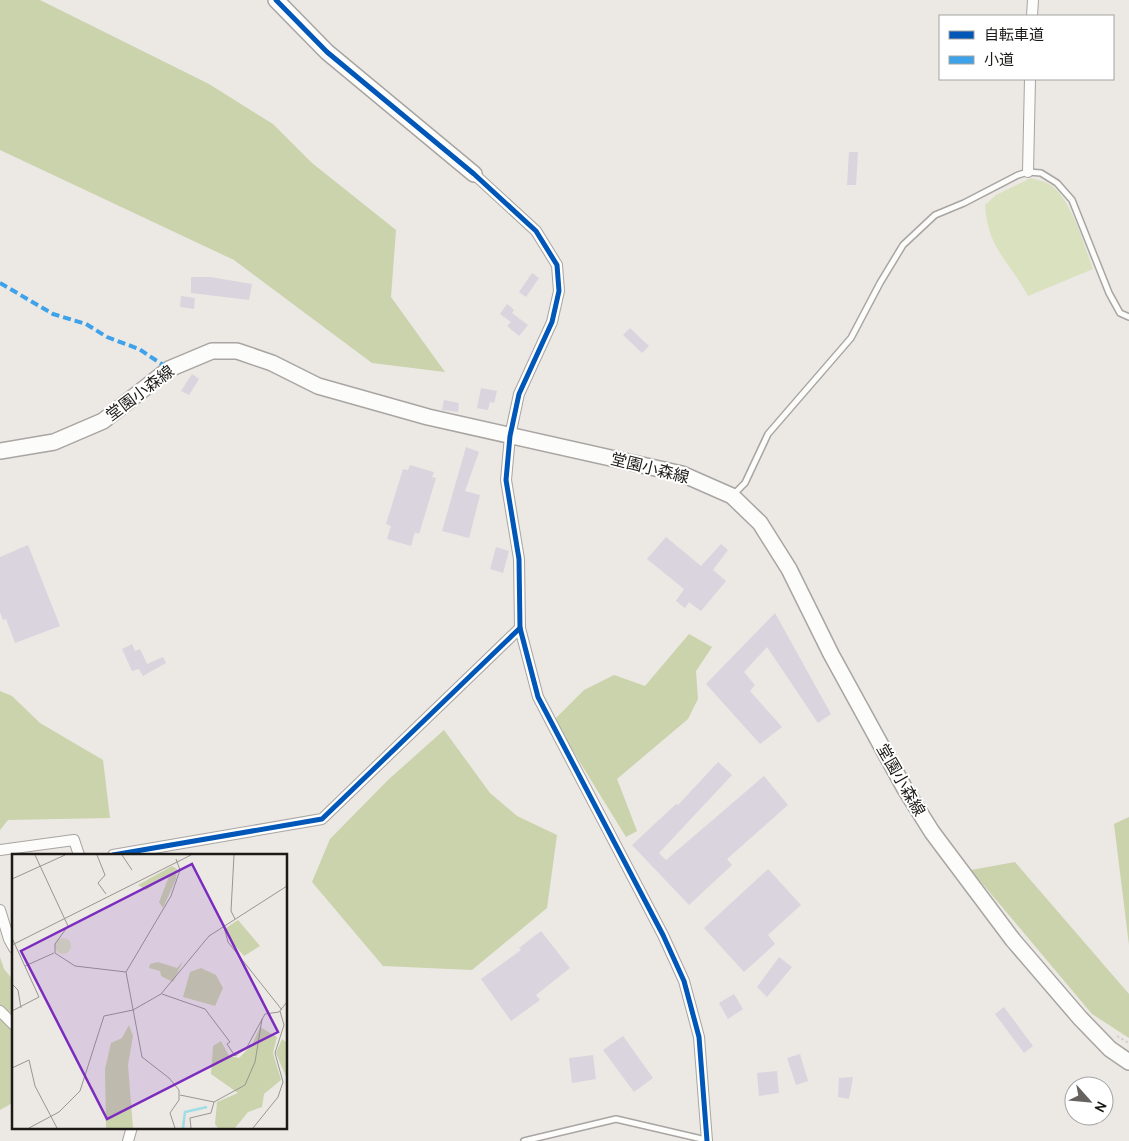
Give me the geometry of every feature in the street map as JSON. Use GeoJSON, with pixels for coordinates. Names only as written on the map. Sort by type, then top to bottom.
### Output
{"type":"FeatureCollection","features":[{"type":"Feature","properties":{"kind":"main road"},"geometry":{"type":"LineString","coordinates":[[276,0],[327,52],[474,174]]}},
{"type":"Feature","properties":{"kind":"main road","name":"堂園小森線"},"geometry":{"type":"LineString","coordinates":[[0,451],[54,442],[103,422],[169,369],[212,351],[237,351],[272,363],[318,386],[428,417],[682,474],[732,496],[760,523],[789,569],[834,661],[905,789],[932,832],[1013,940],[1080,1018],[1110,1049],[1129,1062]]}},
{"type":"Feature","properties":{"kind":"street"},"geometry":{"type":"LineString","coordinates":[[1032,15],[1033,0]]}},
{"type":"Feature","properties":{"kind":"street"},"geometry":{"type":"LineString","coordinates":[[1028,172],[1030,80]]}},
{"type":"Feature","properties":{"kind":"street"},"geometry":{"type":"LineString","coordinates":[[474,174],[536,231],[557,265],[559,291],[552,322],[520,394],[510,436],[506,480],[519,558],[520,628],[538,697],[663,935],[684,981],[699,1037],[707,1140]]}},
{"type":"Feature","properties":{"kind":"street"},"geometry":{"type":"LineString","coordinates":[[119,854],[322,819],[520,628]]}},
{"type":"Feature","properties":{"kind":"street"},"geometry":{"type":"LineString","coordinates":[[0,850],[74,840],[79,854]]}},
{"type":"Feature","properties":{"kind":"street"},"geometry":{"type":"LineString","coordinates":[[0,910],[12,944]]}},
{"type":"Feature","properties":{"kind":"street"},"geometry":{"type":"LineString","coordinates":[[0,1011],[12,1023]]}},
{"type":"Feature","properties":{"kind":"street"},"geometry":{"type":"LineString","coordinates":[[128,1141],[132,1128]]}},
{"type":"Feature","properties":{"kind":"lane"},"geometry":{"type":"LineString","coordinates":[[732,496],[745,483],[768,434],[851,338],[880,283],[904,245],[935,215],[1028,172],[1041,173],[1057,183],[1072,200],[1109,293],[1120,313],[1129,317]]}},
{"type":"Feature","properties":{"kind":"lane"},"geometry":{"type":"LineString","coordinates":[[524,1141],[616,1119],[707,1140]]}},
{"type":"Feature","properties":{"kind":"path"},"geometry":{"type":"LineString","coordinates":[[1113,1034],[1129,1043]]}},
{"type":"Feature","properties":{"kind":"green space"},"geometry":{"type":"Polygon","coordinates":[[[0,0],[40,0],[209,84],[273,124],[312,163],[396,230],[391,297],[445,372],[372,363],[234,260],[0,150],[0,0]]]}},
{"type":"Feature","properties":{"kind":"green space"},"geometry":{"type":"Polygon","coordinates":[[[1031,178],[1049,184],[1064,199],[1076,222],[1093,269],[1028,296],[995,244],[990,233],[985,205],[996,195],[1031,178]]]}},
{"type":"Feature","properties":{"kind":"green space"},"geometry":{"type":"Polygon","coordinates":[[[689,634],[712,647],[696,671],[698,699],[688,719],[617,779],[637,831],[626,837],[554,720],[584,690],[614,675],[645,686],[689,634]]]}},
{"type":"Feature","properties":{"kind":"green space"},"geometry":{"type":"Polygon","coordinates":[[[0,691],[12,696],[40,723],[103,760],[110,818],[8,820],[0,830],[0,691]]]}},
{"type":"Feature","properties":{"kind":"green space"},"geometry":{"type":"Polygon","coordinates":[[[444,730],[490,793],[517,816],[557,835],[547,908],[472,970],[383,966],[312,882],[330,839],[388,780],[444,730]]]}},
{"type":"Feature","properties":{"kind":"green space"},"geometry":{"type":"Polygon","coordinates":[[[1129,817],[1129,945],[1114,824],[1129,817]]]}},
{"type":"Feature","properties":{"kind":"green space"},"geometry":{"type":"Polygon","coordinates":[[[1015,862],[1129,994],[1129,1038],[1092,1014],[971,870],[1015,862]]]}},
{"type":"Feature","properties":{"kind":"green space"},"geometry":{"type":"Polygon","coordinates":[[[0,957],[4,969],[12,979],[12,1103],[0,1110],[0,957]]]}},
{"type":"Feature","properties":{"kind":"building"},"geometry":{"type":"Polygon","coordinates":[[[849,152],[858,152],[856,185],[847,185],[849,152]]]}},
{"type":"Feature","properties":{"kind":"building"},"geometry":{"type":"Polygon","coordinates":[[[532,273],[539,278],[526,297],[519,292],[532,273]]]}},
{"type":"Feature","properties":{"kind":"building"},"geometry":{"type":"Polygon","coordinates":[[[191,277],[210,277],[252,284],[249,300],[191,293],[191,277]]]}},
{"type":"Feature","properties":{"kind":"building"},"geometry":{"type":"Polygon","coordinates":[[[181,296],[195,298],[194,309],[180,307],[181,296]]]}},
{"type":"Feature","properties":{"kind":"building"},"geometry":{"type":"Polygon","coordinates":[[[507,304],[514,310],[512,313],[528,325],[519,336],[507,326],[511,322],[500,314],[507,304]]]}},
{"type":"Feature","properties":{"kind":"building"},"geometry":{"type":"Polygon","coordinates":[[[630,328],[649,346],[642,353],[623,335],[630,328]]]}},
{"type":"Feature","properties":{"kind":"building"},"geometry":{"type":"Polygon","coordinates":[[[192,374],[199,379],[189,395],[181,391],[192,374]]]}},
{"type":"Feature","properties":{"kind":"building"},"geometry":{"type":"Polygon","coordinates":[[[481,388],[497,391],[494,403],[490,402],[488,410],[477,408],[481,388]]]}},
{"type":"Feature","properties":{"kind":"building"},"geometry":{"type":"Polygon","coordinates":[[[444,400],[459,403],[458,412],[442,410],[444,400]]]}},
{"type":"Feature","properties":{"kind":"building"},"geometry":{"type":"Polygon","coordinates":[[[466,447],[479,452],[465,491],[480,495],[469,538],[442,531],[466,447]]]}},
{"type":"Feature","properties":{"kind":"building"},"geometry":{"type":"Polygon","coordinates":[[[410,465],[434,472],[432,477],[436,478],[419,534],[415,532],[411,546],[387,539],[391,526],[386,524],[403,469],[408,470],[410,465]]]}},
{"type":"Feature","properties":{"kind":"building"},"geometry":{"type":"Polygon","coordinates":[[[666,537],[701,566],[721,544],[728,550],[713,570],[726,581],[701,611],[689,602],[685,608],[676,601],[684,589],[647,559],[666,537]]]}},
{"type":"Feature","properties":{"kind":"building"},"geometry":{"type":"Polygon","coordinates":[[[28,545],[60,626],[15,643],[6,619],[3,620],[0,612],[0,557],[28,545]]]}},
{"type":"Feature","properties":{"kind":"building"},"geometry":{"type":"Polygon","coordinates":[[[496,547],[509,551],[503,573],[490,569],[496,547]]]}},
{"type":"Feature","properties":{"kind":"building"},"geometry":{"type":"Polygon","coordinates":[[[775,613],[831,714],[818,723],[767,647],[744,672],[755,685],[750,691],[782,727],[760,744],[706,684],[775,613]]]}},
{"type":"Feature","properties":{"kind":"building"},"geometry":{"type":"Polygon","coordinates":[[[132,644],[135,651],[140,649],[147,664],[163,657],[166,663],[143,676],[139,669],[132,671],[122,649],[132,644]]]}},
{"type":"Feature","properties":{"kind":"building"},"geometry":{"type":"Polygon","coordinates":[[[718,762],[732,775],[659,853],[666,860],[764,776],[788,805],[727,859],[732,865],[689,905],[632,845],[676,804],[678,805],[718,762]]]}},
{"type":"Feature","properties":{"kind":"building"},"geometry":{"type":"Polygon","coordinates":[[[768,869],[801,905],[768,935],[775,944],[744,972],[704,928],[768,869]]]}},
{"type":"Feature","properties":{"kind":"building"},"geometry":{"type":"Polygon","coordinates":[[[541,931],[570,968],[536,995],[540,1000],[511,1021],[481,979],[521,950],[519,948],[541,931]]]}},
{"type":"Feature","properties":{"kind":"building"},"geometry":{"type":"Polygon","coordinates":[[[779,957],[792,967],[767,997],[757,987],[779,957]]]}},
{"type":"Feature","properties":{"kind":"building"},"geometry":{"type":"Polygon","coordinates":[[[734,994],[743,1009],[728,1019],[719,1003],[734,994]]]}},
{"type":"Feature","properties":{"kind":"building"},"geometry":{"type":"Polygon","coordinates":[[[1004,1007],[1033,1046],[1024,1053],[995,1014],[1004,1007]]]}},
{"type":"Feature","properties":{"kind":"building"},"geometry":{"type":"Polygon","coordinates":[[[623,1036],[653,1078],[634,1092],[603,1050],[623,1036]]]}},
{"type":"Feature","properties":{"kind":"building"},"geometry":{"type":"Polygon","coordinates":[[[800,1054],[808,1081],[796,1085],[787,1058],[800,1054]]]}},
{"type":"Feature","properties":{"kind":"building"},"geometry":{"type":"Polygon","coordinates":[[[593,1055],[596,1079],[572,1083],[569,1058],[593,1055]]]}},
{"type":"Feature","properties":{"kind":"building"},"geometry":{"type":"Polygon","coordinates":[[[777,1071],[779,1093],[759,1096],[757,1073],[777,1071]]]}},
{"type":"Feature","properties":{"kind":"building"},"geometry":{"type":"Polygon","coordinates":[[[853,1077],[849,1099],[838,1097],[839,1078],[853,1077]]]}},
{"type":"Feature","properties":{"kind":"marked path"},"geometry":{"type":"LineString","coordinates":[[0,283],[53,314],[86,324],[107,337],[139,349],[169,369]]}},
{"type":"Feature","properties":{"kind":"cycle path"},"geometry":{"type":"LineString","coordinates":[[276,0],[327,52],[474,174],[536,231],[557,265],[559,291],[552,322],[519,394],[510,436],[506,480],[519,559],[520,628],[538,697],[663,935],[684,981],[699,1037],[707,1141]]}},
{"type":"Feature","properties":{"kind":"cycle path"},"geometry":{"type":"LineString","coordinates":[[119,854],[322,819],[520,628]]}}]}
